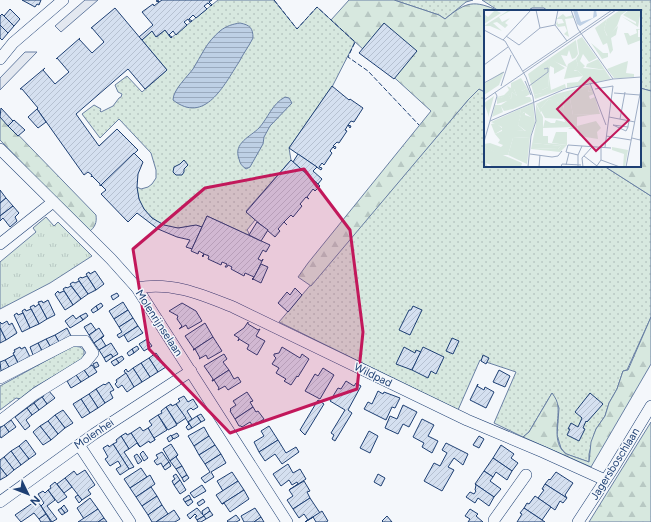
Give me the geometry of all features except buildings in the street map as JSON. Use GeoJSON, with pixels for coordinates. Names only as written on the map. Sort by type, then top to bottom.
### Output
{"type":"FeatureCollection","features":[{"type":"Feature","properties":{"kind":"street"},"geometry":{"type":"LineString","coordinates":[[0,59],[13,43],[63,0]]}},
{"type":"Feature","properties":{"kind":"street","name":"Molenrijnselaan"},"geometry":{"type":"LineString","coordinates":[[0,149],[111,259],[138,288],[287,522]]}},
{"type":"Feature","properties":{"kind":"street"},"geometry":{"type":"LineString","coordinates":[[0,244],[53,202]]}},
{"type":"Feature","properties":{"kind":"street","name":"Wildpad"},"geometry":{"type":"LineString","coordinates":[[138,288],[149,286],[169,287],[199,293],[240,310],[467,420],[606,480]]}},
{"type":"Feature","properties":{"kind":"street"},"geometry":{"type":"LineString","coordinates":[[0,378],[72,341],[85,341],[93,353],[85,363],[35,394],[0,421]]}},
{"type":"Feature","properties":{"kind":"street","name":"Molenhei"},"geometry":{"type":"LineString","coordinates":[[0,502],[78,444],[191,371]]}},
{"type":"Feature","properties":{"kind":"street","name":"Jagersboschlaan"},"geometry":{"type":"LineString","coordinates":[[578,522],[606,480],[651,406]]}},
{"type":"Feature","properties":{"kind":"street"},"geometry":{"type":"LineString","coordinates":[[78,444],[130,522]]}},
{"type":"Feature","properties":{"kind":"street"},"geometry":{"type":"LineString","coordinates":[[494,522],[526,475]]}},
{"type":"Feature","properties":{"kind":"highlighted area"},"geometry":{"type":"Polygon","coordinates":[[[304,169],[350,230],[363,332],[357,389],[230,433],[149,349],[133,249],[205,188],[304,169]]]}},
{"type":"Feature","properties":{"kind":"green space"},"geometry":{"type":"Polygon","coordinates":[[[218,0],[274,0],[297,29],[317,7],[355,42],[332,87],[289,148],[291,160],[246,211],[255,220],[247,230],[249,233],[248,235],[207,216],[202,227],[194,226],[174,228],[155,220],[142,205],[137,188],[141,189],[148,187],[156,178],[156,170],[151,153],[119,119],[100,138],[82,114],[94,105],[101,109],[101,112],[113,106],[122,94],[118,92],[115,85],[127,76],[142,92],[167,70],[142,40],[152,31],[157,37],[165,30],[171,38],[218,0]]]}},
{"type":"Feature","properties":{"kind":"green space"},"geometry":{"type":"Polygon","coordinates":[[[349,0],[394,0],[439,15],[445,19],[459,9],[471,4],[483,5],[497,10],[484,10],[484,92],[479,89],[468,100],[311,286],[298,277],[431,111],[331,20],[349,0]]]}},
{"type":"Feature","properties":{"kind":"green space"},"geometry":{"type":"Polygon","coordinates":[[[394,0],[473,0],[466,2],[445,19],[439,15],[394,0]]]}},
{"type":"Feature","properties":{"kind":"green space"},"geometry":{"type":"Polygon","coordinates":[[[482,0],[651,0],[651,91],[641,88],[641,10],[547,10],[544,8],[532,8],[529,10],[497,10],[482,0]]]}},
{"type":"Feature","properties":{"kind":"green space"},"geometry":{"type":"Polygon","coordinates":[[[641,88],[651,91],[651,196],[606,167],[641,167],[641,88]]]}},
{"type":"Feature","properties":{"kind":"green space"},"geometry":{"type":"Polygon","coordinates":[[[479,89],[484,92],[484,167],[606,167],[651,196],[651,317],[627,370],[623,371],[605,416],[596,429],[589,454],[589,462],[566,454],[561,448],[557,435],[559,408],[552,393],[529,432],[523,437],[494,423],[516,372],[480,360],[458,410],[279,322],[479,89]]]}},
{"type":"Feature","properties":{"kind":"green space"},"geometry":{"type":"Polygon","coordinates":[[[0,116],[96,215],[95,225],[89,232],[0,140],[0,116]]]}},
{"type":"Feature","properties":{"kind":"green space"},"geometry":{"type":"Polygon","coordinates":[[[46,217],[54,226],[58,222],[92,256],[50,283],[0,309],[0,262],[36,232],[33,228],[46,217]]]}},
{"type":"Feature","properties":{"kind":"green space"},"geometry":{"type":"Polygon","coordinates":[[[651,317],[651,364],[591,467],[523,437],[529,432],[552,393],[558,405],[557,438],[561,449],[567,454],[589,462],[591,442],[596,429],[605,416],[623,371],[628,370],[651,317]]]}},
{"type":"Feature","properties":{"kind":"green space"},"geometry":{"type":"Polygon","coordinates":[[[73,346],[80,347],[84,350],[84,356],[80,361],[33,388],[21,399],[16,398],[0,410],[0,386],[73,346]]]}},
{"type":"Feature","properties":{"kind":"green space"},"geometry":{"type":"Polygon","coordinates":[[[651,422],[651,522],[589,522],[651,422]]]}},
{"type":"Feature","properties":{"kind":"shaded area"},"geometry":{"type":"Polygon","coordinates":[[[85,0],[98,0],[61,32],[55,26],[85,0]]]}},
{"type":"Feature","properties":{"kind":"shaded area"},"geometry":{"type":"Polygon","coordinates":[[[25,52],[37,52],[0,90],[0,78],[25,52]]]}},
{"type":"Feature","properties":{"kind":"water"},"geometry":{"type":"Polygon","coordinates":[[[240,23],[250,28],[253,38],[220,91],[204,105],[195,108],[184,106],[173,100],[175,92],[193,69],[211,40],[225,28],[240,23]]]}},
{"type":"Feature","properties":{"kind":"water"},"geometry":{"type":"Polygon","coordinates":[[[285,97],[289,98],[292,103],[270,126],[264,137],[263,144],[250,167],[246,169],[241,165],[239,159],[238,149],[240,145],[259,128],[273,107],[285,97]]]}},
{"type":"Feature","properties":{"kind":"fence"},"geometry":{"type":"LineString","coordinates":[[274,0],[297,29],[317,7],[355,42],[348,57],[368,71],[419,125]]}}]}
